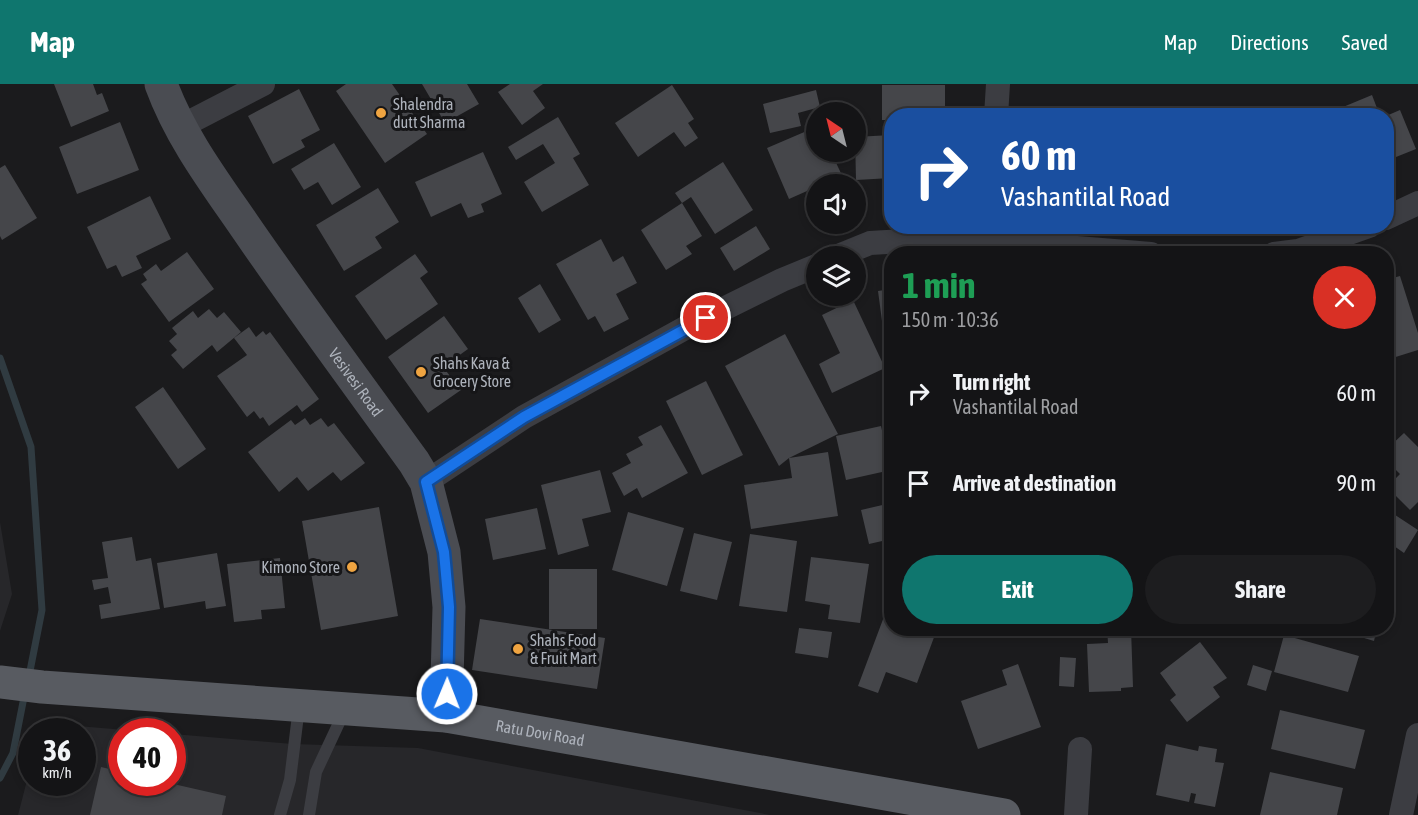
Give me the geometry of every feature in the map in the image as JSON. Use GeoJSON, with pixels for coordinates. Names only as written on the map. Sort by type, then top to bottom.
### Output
{"type":"FeatureCollection","features":[{"type":"Feature","properties":{"kind":"main road","name":"Ratu Dovi Road"},"geometry":{"type":"LineString","coordinates":[[0,682],[446,716],[985,813]]}},
{"type":"Feature","properties":{"kind":"street","name":"Vesivesi Road"},"geometry":{"type":"LineString","coordinates":[[160,84],[194,152],[426,482],[444,552],[449,607],[446,716]]}},
{"type":"Feature","properties":{"kind":"street"},"geometry":{"type":"LineString","coordinates":[[180,127],[263,84]]}},
{"type":"Feature","properties":{"kind":"street"},"geometry":{"type":"LineString","coordinates":[[996,108],[998,84]]}},
{"type":"Feature","properties":{"kind":"street"},"geometry":{"type":"LineString","coordinates":[[1394,214],[1418,203]]}},
{"type":"Feature","properties":{"kind":"street"},"geometry":{"type":"LineString","coordinates":[[1312,246],[1346,234]]}},
{"type":"Feature","properties":{"kind":"street"},"geometry":{"type":"LineString","coordinates":[[863,246],[870,243],[954,238],[1054,246]]}},
{"type":"Feature","properties":{"kind":"street"},"geometry":{"type":"LineString","coordinates":[[426,482],[534,411],[687,327],[806,270]]}},
{"type":"Feature","properties":{"kind":"street"},"geometry":{"type":"LineString","coordinates":[[1401,815],[1418,735]]}},
{"type":"Feature","properties":{"kind":"street"},"geometry":{"type":"LineString","coordinates":[[1076,815],[1080,749]]}},
{"type":"Feature","properties":{"kind":"lane"},"geometry":{"type":"LineString","coordinates":[[280,815],[290,780],[299,705]]}},
{"type":"Feature","properties":{"kind":"lane"},"geometry":{"type":"LineString","coordinates":[[309,815],[316,772],[345,708]]}},
{"type":"Feature","properties":{"kind":"shaded area"},"geometry":{"type":"Polygon","coordinates":[[[0,522],[12,594],[0,631],[0,522]]]}},
{"type":"Feature","properties":{"kind":"shaded area"},"geometry":{"type":"Polygon","coordinates":[[[96,728],[108,729],[108,796],[186,796],[186,735],[293,744],[418,748],[770,815],[18,815],[23,796],[96,796],[96,728]]]}},
{"type":"Feature","properties":{"kind":"building"},"geometry":{"type":"Polygon","coordinates":[[[54,84],[93,84],[97,95],[102,93],[109,111],[71,127],[54,84]]]}},
{"type":"Feature","properties":{"kind":"building","name":"Shalendra dutt Sharma"},"geometry":{"type":"Polygon","coordinates":[[[346,84],[392,84],[427,134],[385,163],[336,91],[346,84]]]}},
{"type":"Feature","properties":{"kind":"building"},"geometry":{"type":"Polygon","coordinates":[[[422,84],[467,84],[479,104],[445,123],[422,84]]]}},
{"type":"Feature","properties":{"kind":"building"},"geometry":{"type":"Polygon","coordinates":[[[510,84],[543,84],[533,91],[545,108],[522,125],[498,92],[510,84]]]}},
{"type":"Feature","properties":{"kind":"building"},"geometry":{"type":"Polygon","coordinates":[[[672,85],[694,119],[688,123],[698,138],[685,147],[674,132],[638,157],[615,123],[672,85]]]}},
{"type":"Feature","properties":{"kind":"building"},"geometry":{"type":"Polygon","coordinates":[[[882,85],[945,85],[945,108],[884,108],[884,120],[882,120],[882,85]]]}},
{"type":"Feature","properties":{"kind":"building"},"geometry":{"type":"Polygon","coordinates":[[[299,89],[320,130],[301,140],[305,147],[273,164],[248,116],[299,89]]]}},
{"type":"Feature","properties":{"kind":"building"},"geometry":{"type":"Polygon","coordinates":[[[816,90],[819,102],[806,102],[806,111],[798,113],[801,126],[770,133],[763,104],[816,90]]]}},
{"type":"Feature","properties":{"kind":"building"},"geometry":{"type":"Polygon","coordinates":[[[1372,95],[1377,108],[1341,108],[1372,95]]]}},
{"type":"Feature","properties":{"kind":"building"},"geometry":{"type":"Polygon","coordinates":[[[1400,110],[1416,149],[1394,158],[1394,113],[1400,110]]]}},
{"type":"Feature","properties":{"kind":"building"},"geometry":{"type":"Polygon","coordinates":[[[558,117],[580,154],[573,158],[589,185],[542,212],[524,182],[555,163],[543,144],[516,160],[508,147],[558,117]]]}},
{"type":"Feature","properties":{"kind":"building"},"geometry":{"type":"Polygon","coordinates":[[[120,122],[139,170],[77,194],[59,147],[120,122]]]}},
{"type":"Feature","properties":{"kind":"building"},"geometry":{"type":"Polygon","coordinates":[[[806,131],[806,162],[836,162],[841,174],[806,174],[806,191],[789,199],[767,148],[806,131]]]}},
{"type":"Feature","properties":{"kind":"building"},"geometry":{"type":"Polygon","coordinates":[[[884,135],[884,178],[866,179],[866,174],[856,174],[856,162],[866,162],[866,136],[884,135]]]}},
{"type":"Feature","properties":{"kind":"building"},"geometry":{"type":"Polygon","coordinates":[[[334,143],[361,187],[332,205],[318,182],[304,190],[291,169],[334,143]]]}},
{"type":"Feature","properties":{"kind":"building"},"geometry":{"type":"Polygon","coordinates":[[[483,152],[502,194],[481,204],[484,212],[468,218],[461,203],[431,217],[415,182],[483,152]]]}},
{"type":"Feature","properties":{"kind":"building"},"geometry":{"type":"Polygon","coordinates":[[[723,162],[753,210],[715,234],[691,197],[682,203],[675,193],[723,162]]]}},
{"type":"Feature","properties":{"kind":"building"},"geometry":{"type":"Polygon","coordinates":[[[5,165],[37,218],[2,240],[0,236],[0,168],[5,165]]]}},
{"type":"Feature","properties":{"kind":"building"},"geometry":{"type":"Polygon","coordinates":[[[378,188],[399,222],[375,237],[382,248],[344,271],[316,225],[378,188]]]}},
{"type":"Feature","properties":{"kind":"building"},"geometry":{"type":"Polygon","coordinates":[[[150,196],[171,239],[136,256],[142,268],[122,277],[116,265],[107,269],[87,227],[150,196]]]}},
{"type":"Feature","properties":{"kind":"building"},"geometry":{"type":"Polygon","coordinates":[[[682,203],[702,236],[686,246],[692,254],[666,270],[641,230],[682,203]]]}},
{"type":"Feature","properties":{"kind":"building"},"geometry":{"type":"Polygon","coordinates":[[[756,226],[770,249],[734,271],[720,248],[756,226]]]}},
{"type":"Feature","properties":{"kind":"building"},"geometry":{"type":"Polygon","coordinates":[[[601,239],[613,262],[623,256],[637,283],[616,294],[629,319],[604,332],[595,316],[588,320],[556,264],[601,239]]]}},
{"type":"Feature","properties":{"kind":"building"},"geometry":{"type":"Polygon","coordinates":[[[187,252],[214,289],[169,322],[141,284],[147,280],[143,274],[156,264],[161,271],[187,252]]]}},
{"type":"Feature","properties":{"kind":"building"},"geometry":{"type":"Polygon","coordinates":[[[415,254],[428,272],[420,278],[438,304],[386,340],[355,296],[415,254]]]}},
{"type":"Feature","properties":{"kind":"building"},"geometry":{"type":"Polygon","coordinates":[[[1400,276],[1418,333],[1418,350],[1394,358],[1394,278],[1400,276]]]}},
{"type":"Feature","properties":{"kind":"building"},"geometry":{"type":"Polygon","coordinates":[[[540,284],[561,320],[539,333],[518,298],[540,284]]]}},
{"type":"Feature","properties":{"kind":"building"},"geometry":{"type":"Polygon","coordinates":[[[884,290],[884,336],[878,291],[884,290]]]}},
{"type":"Feature","properties":{"kind":"building"},"geometry":{"type":"Polygon","coordinates":[[[841,306],[856,306],[884,368],[832,393],[819,364],[840,353],[822,315],[841,306]]]}},
{"type":"Feature","properties":{"kind":"building"},"geometry":{"type":"Polygon","coordinates":[[[209,309],[217,318],[224,312],[241,332],[217,352],[212,345],[183,369],[171,355],[177,350],[169,341],[177,334],[172,328],[193,311],[198,318],[209,309]]]}},
{"type":"Feature","properties":{"kind":"building"},"geometry":{"type":"Polygon","coordinates":[[[444,316],[468,349],[443,367],[461,390],[428,413],[388,357],[444,316]]]}},
{"type":"Feature","properties":{"kind":"building"},"geometry":{"type":"Polygon","coordinates":[[[249,327],[256,337],[263,331],[266,335],[270,332],[319,399],[302,412],[297,405],[269,426],[263,417],[260,419],[254,411],[247,417],[217,376],[247,355],[234,338],[249,327]]]}},
{"type":"Feature","properties":{"kind":"building"},"geometry":{"type":"Polygon","coordinates":[[[785,334],[838,434],[789,458],[779,466],[725,366],[785,334]]]}},
{"type":"Feature","properties":{"kind":"building"},"geometry":{"type":"Polygon","coordinates":[[[706,381],[743,455],[702,475],[666,401],[706,381]]]}},
{"type":"Feature","properties":{"kind":"building"},"geometry":{"type":"Polygon","coordinates":[[[163,387],[206,449],[178,469],[135,407],[163,387]]]}},
{"type":"Feature","properties":{"kind":"building"},"geometry":{"type":"Polygon","coordinates":[[[305,418],[310,425],[321,418],[328,427],[334,423],[365,463],[341,481],[333,472],[308,491],[297,477],[279,492],[248,452],[291,420],[295,425],[305,418]]]}},
{"type":"Feature","properties":{"kind":"building"},"geometry":{"type":"Polygon","coordinates":[[[661,425],[688,473],[642,498],[637,488],[624,496],[612,473],[631,463],[626,454],[643,445],[638,437],[661,425]]]}},
{"type":"Feature","properties":{"kind":"building"},"geometry":{"type":"Polygon","coordinates":[[[881,426],[884,439],[884,472],[846,480],[836,436],[881,426]]]}},
{"type":"Feature","properties":{"kind":"building"},"geometry":{"type":"Polygon","coordinates":[[[1404,433],[1418,447],[1418,502],[1410,510],[1394,494],[1394,480],[1400,474],[1394,468],[1394,442],[1404,433]]]}},
{"type":"Feature","properties":{"kind":"building"},"geometry":{"type":"Polygon","coordinates":[[[828,452],[838,516],[751,529],[744,485],[792,478],[789,458],[828,452]]]}},
{"type":"Feature","properties":{"kind":"building"},"geometry":{"type":"Polygon","coordinates":[[[600,470],[611,512],[582,519],[589,546],[558,555],[541,485],[600,470]]]}},
{"type":"Feature","properties":{"kind":"building"},"geometry":{"type":"Polygon","coordinates":[[[884,505],[884,541],[869,544],[861,510],[884,505]]]}},
{"type":"Feature","properties":{"kind":"building"},"geometry":{"type":"Polygon","coordinates":[[[379,507],[398,616],[321,630],[302,521],[379,507]]]}},
{"type":"Feature","properties":{"kind":"building"},"geometry":{"type":"Polygon","coordinates":[[[537,508],[546,549],[493,560],[485,519],[537,508]]]}},
{"type":"Feature","properties":{"kind":"building"},"geometry":{"type":"Polygon","coordinates":[[[628,512],[684,528],[667,586],[612,570],[628,512]]]}},
{"type":"Feature","properties":{"kind":"building"},"geometry":{"type":"Polygon","coordinates":[[[1394,514],[1418,530],[1404,553],[1394,546],[1394,514]]]}},
{"type":"Feature","properties":{"kind":"building"},"geometry":{"type":"Polygon","coordinates":[[[694,533],[732,542],[717,600],[680,591],[694,533]]]}},
{"type":"Feature","properties":{"kind":"building"},"geometry":{"type":"Polygon","coordinates":[[[750,534],[797,541],[787,612],[739,606],[750,534]]]}},
{"type":"Feature","properties":{"kind":"building"},"geometry":{"type":"Polygon","coordinates":[[[132,537],[136,561],[151,558],[160,609],[101,619],[99,605],[111,603],[108,587],[94,590],[92,580],[108,578],[102,542],[132,537]]]}},
{"type":"Feature","properties":{"kind":"building"},"geometry":{"type":"Polygon","coordinates":[[[217,553],[226,606],[206,609],[205,601],[164,608],[157,563],[217,553]]]}},
{"type":"Feature","properties":{"kind":"building"},"geometry":{"type":"Polygon","coordinates":[[[811,557],[869,564],[860,623],[828,619],[830,605],[805,601],[811,557]]]}},
{"type":"Feature","properties":{"kind":"building"},"geometry":{"type":"Polygon","coordinates":[[[280,558],[285,608],[261,610],[262,619],[234,622],[227,564],[280,558]]]}},
{"type":"Feature","properties":{"kind":"building"},"geometry":{"type":"Polygon","coordinates":[[[549,569],[597,569],[597,629],[549,629],[549,569]]]}},
{"type":"Feature","properties":{"kind":"building"},"geometry":{"type":"Polygon","coordinates":[[[884,617],[884,636],[935,636],[917,683],[886,672],[878,693],[858,686],[884,617]]]}},
{"type":"Feature","properties":{"kind":"building"},"geometry":{"type":"Polygon","coordinates":[[[480,619],[605,638],[597,689],[472,670],[480,619]]]}},
{"type":"Feature","properties":{"kind":"building"},"geometry":{"type":"Polygon","coordinates":[[[799,628],[832,632],[828,658],[795,653],[799,628]]]}},
{"type":"Feature","properties":{"kind":"building"},"geometry":{"type":"Polygon","coordinates":[[[1108,636],[1131,636],[1133,687],[1121,688],[1121,691],[1089,692],[1087,644],[1108,643],[1108,636]]]}},
{"type":"Feature","properties":{"kind":"building"},"geometry":{"type":"Polygon","coordinates":[[[1284,636],[1359,656],[1348,692],[1274,672],[1284,636]]]}},
{"type":"Feature","properties":{"kind":"building"},"geometry":{"type":"Polygon","coordinates":[[[1357,636],[1375,636],[1374,641],[1357,636]]]}},
{"type":"Feature","properties":{"kind":"building"},"geometry":{"type":"Polygon","coordinates":[[[1200,642],[1227,678],[1213,687],[1220,697],[1187,722],[1170,700],[1176,695],[1160,673],[1200,642]]]}},
{"type":"Feature","properties":{"kind":"building"},"geometry":{"type":"Polygon","coordinates":[[[1060,657],[1076,658],[1074,687],[1059,686],[1060,657]]]}},
{"type":"Feature","properties":{"kind":"building"},"geometry":{"type":"Polygon","coordinates":[[[1018,664],[1041,727],[978,749],[961,701],[1007,685],[1002,670],[1018,664]]]}},
{"type":"Feature","properties":{"kind":"building"},"geometry":{"type":"Polygon","coordinates":[[[1253,665],[1272,671],[1266,691],[1247,685],[1253,665]]]}},
{"type":"Feature","properties":{"kind":"building"},"geometry":{"type":"Polygon","coordinates":[[[1280,710],[1365,730],[1355,769],[1271,749],[1280,710]]]}},
{"type":"Feature","properties":{"kind":"building"},"geometry":{"type":"Polygon","coordinates":[[[1166,744],[1198,751],[1199,746],[1217,749],[1215,762],[1224,763],[1215,807],[1194,803],[1196,794],[1191,793],[1189,802],[1156,795],[1166,744]]]}},
{"type":"Feature","properties":{"kind":"building"},"geometry":{"type":"Polygon","coordinates":[[[101,767],[108,769],[108,796],[186,796],[186,787],[226,796],[222,815],[90,815],[101,767]]]}},
{"type":"Feature","properties":{"kind":"building"},"geometry":{"type":"Polygon","coordinates":[[[1270,772],[1343,788],[1337,815],[1260,815],[1270,772]]]}},
{"type":"Feature","properties":{"kind":"waterway"},"geometry":{"type":"LineString","coordinates":[[0,358],[31,447],[42,610],[29,676]]}},
{"type":"Feature","properties":{"kind":"waterway"},"geometry":{"type":"LineString","coordinates":[[0,778],[13,753],[25,692]]}},
{"type":"Feature","properties":{"kind":"place","name":"Shalendra dutt Sharma"},"geometry":{"type":"Point","coordinates":[381,113]}},
{"type":"Feature","properties":{"kind":"place","name":"Shahs Kava & Grocery Store"},"geometry":{"type":"Point","coordinates":[421,372]}},
{"type":"Feature","properties":{"kind":"place","name":"Kimono Store"},"geometry":{"type":"Point","coordinates":[352,567]}},
{"type":"Feature","properties":{"kind":"place","name":"Shahs Food & Fruit Mart"},"geometry":{"type":"Point","coordinates":[518,649]}},
{"type":"Feature","properties":{"kind":"route"},"geometry":{"type":"LineString","coordinates":[[447,694],[449,607],[444,552],[426,482],[524,417],[706,318]]}}]}
